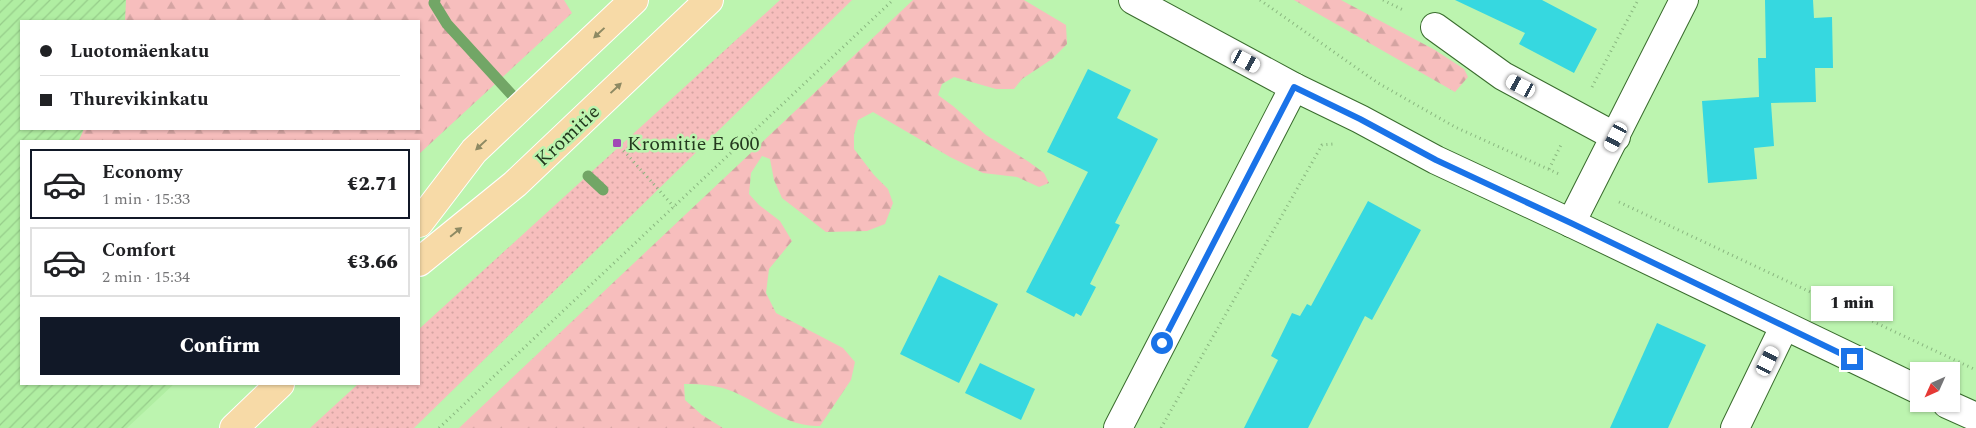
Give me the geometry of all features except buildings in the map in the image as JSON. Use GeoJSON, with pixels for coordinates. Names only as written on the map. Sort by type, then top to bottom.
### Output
{"type":"FeatureCollection","features":[{"type":"Feature","properties":{"kind":"main road"},"geometry":{"type":"LineString","coordinates":[[420,222],[474,151],[634,0]]}},
{"type":"Feature","properties":{"kind":"main road","name":"Kromitie"},"geometry":{"type":"LineString","coordinates":[[420,261],[515,184],[709,0]]}},
{"type":"Feature","properties":{"kind":"main road"},"geometry":{"type":"LineString","coordinates":[[234,428],[279,385]]}},
{"type":"Feature","properties":{"kind":"street"},"geometry":{"type":"LineString","coordinates":[[1133,0],[1294,87],[1360,119],[1436,160],[1910,386]]}},
{"type":"Feature","properties":{"kind":"street"},"geometry":{"type":"LineString","coordinates":[[1571,223],[1684,0]]}},
{"type":"Feature","properties":{"kind":"street"},"geometry":{"type":"LineString","coordinates":[[1435,27],[1503,76],[1616,137]]}},
{"type":"Feature","properties":{"kind":"street"},"geometry":{"type":"LineString","coordinates":[[1118,428],[1294,87]]}},
{"type":"Feature","properties":{"kind":"street"},"geometry":{"type":"LineString","coordinates":[[1735,428],[1784,327]]}},
{"type":"Feature","properties":{"kind":"street"},"geometry":{"type":"LineString","coordinates":[[1960,410],[1976,418]]}},
{"type":"Feature","properties":{"kind":"path"},"geometry":{"type":"LineString","coordinates":[[439,428],[893,0]]}},
{"type":"Feature","properties":{"kind":"path"},"geometry":{"type":"LineString","coordinates":[[1616,41],[1638,0]]}},
{"type":"Feature","properties":{"kind":"path"},"geometry":{"type":"LineString","coordinates":[[1161,428],[1322,145],[1345,144],[1378,82]]}},
{"type":"Feature","properties":{"kind":"path"},"geometry":{"type":"LineString","coordinates":[[618,143],[674,206]]}},
{"type":"Feature","properties":{"kind":"shaded area"},"geometry":{"type":"Polygon","coordinates":[[[0,0],[268,0],[288,20],[20,20],[20,130],[394,130],[404,140],[20,140],[20,385],[173,385],[127,428],[0,428],[0,0]]]}},
{"type":"Feature","properties":{"kind":"green space"},"geometry":{"type":"Polygon","coordinates":[[[126,0],[564,0],[572,13],[420,153],[420,140],[79,140],[84,130],[420,130],[420,20],[125,20],[126,0]]]}},
{"type":"Feature","properties":{"kind":"green space"},"geometry":{"type":"Polygon","coordinates":[[[780,0],[852,0],[414,428],[310,428],[357,385],[420,385],[420,328],[780,0]]]}},
{"type":"Feature","properties":{"kind":"green space"},"geometry":{"type":"Polygon","coordinates":[[[913,0],[1024,0],[1066,25],[1067,44],[1052,59],[1022,79],[1014,89],[996,89],[954,77],[942,84],[938,95],[986,135],[1044,173],[1049,183],[1039,187],[1017,177],[983,173],[950,157],[873,112],[858,120],[854,135],[854,149],[874,175],[888,189],[893,203],[885,224],[867,231],[826,232],[782,198],[774,180],[770,159],[762,156],[751,173],[749,194],[759,205],[780,221],[792,241],[769,269],[766,293],[776,313],[843,348],[855,362],[851,380],[820,426],[808,426],[786,419],[722,388],[709,385],[684,384],[685,400],[702,415],[723,428],[459,428],[913,0]]]}},
{"type":"Feature","properties":{"kind":"green space"},"geometry":{"type":"Polygon","coordinates":[[[1294,0],[1341,0],[1435,50],[1464,69],[1468,77],[1455,92],[1294,0]]]}},
{"type":"Feature","properties":{"kind":"waterway"},"geometry":{"type":"LineString","coordinates":[[435,0],[434,3],[447,24],[521,105]]}},
{"type":"Feature","properties":{"kind":"waterway"},"geometry":{"type":"LineString","coordinates":[[588,176],[603,190]]}},
{"type":"Feature","properties":{"kind":"place","name":"Kromitie E 600"},"geometry":{"type":"Point","coordinates":[617,143]}},
{"type":"Feature","properties":{"kind":"route"},"geometry":{"type":"LineString","coordinates":[[1162,343],[1294,87],[1360,119],[1436,160],[1852,359]]}}]}
